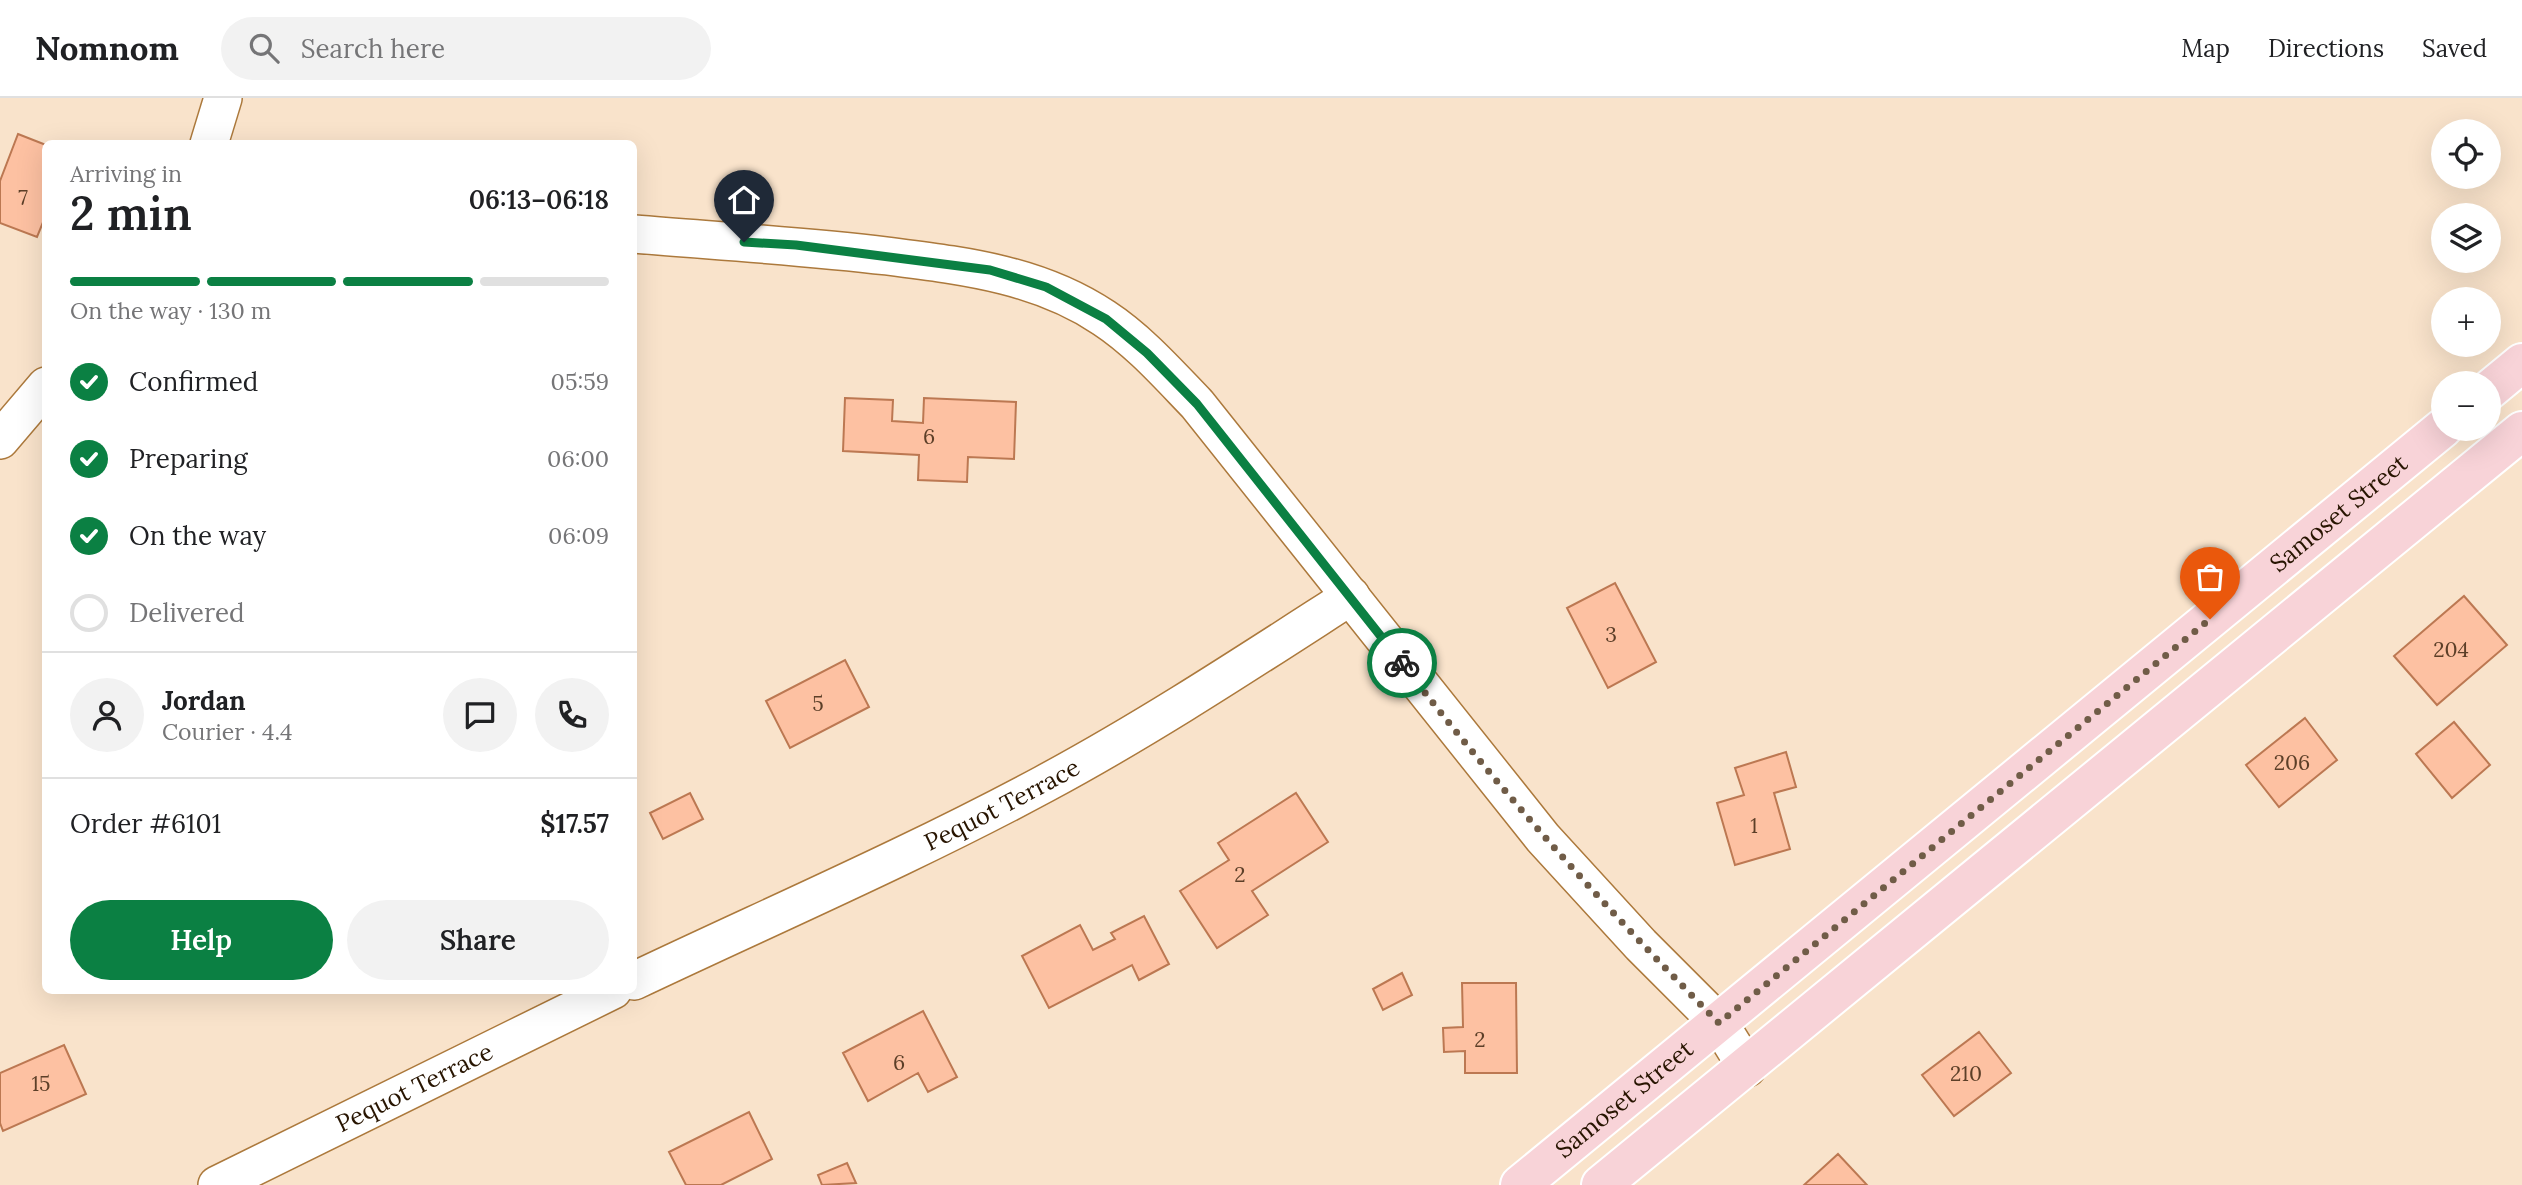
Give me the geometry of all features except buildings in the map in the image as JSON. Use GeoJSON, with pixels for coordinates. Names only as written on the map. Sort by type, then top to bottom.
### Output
{"type":"FeatureCollection","features":[{"type":"Feature","properties":{"kind":"highway"},"geometry":{"type":"LineString","coordinates":[[2501,380],[2522,363]]}},
{"type":"Feature","properties":{"kind":"highway","name":"Samoset Street"},"geometry":{"type":"LineString","coordinates":[[1601,1185],[2522,431]]}},
{"type":"Feature","properties":{"kind":"highway","name":"Samoset Street"},"geometry":{"type":"LineString","coordinates":[[1520,1185],[2431,438]]}},
{"type":"Feature","properties":{"kind":"street"},"geometry":{"type":"LineString","coordinates":[[210,140],[223,98]]}},
{"type":"Feature","properties":{"kind":"street"},"geometry":{"type":"LineString","coordinates":[[637,234],[796,245],[951,264],[1010,275],[1062,294],[1106,319],[1166,372],[1240,456],[1445,719],[1543,838],[1641,945],[1719,1023],[1747,1068]]}},
{"type":"Feature","properties":{"kind":"street"},"geometry":{"type":"LineString","coordinates":[[0,440],[42,391]]}},
{"type":"Feature","properties":{"kind":"street","name":"Pequot Terrace"},"geometry":{"type":"LineString","coordinates":[[637,980],[939,839],[1042,785],[1180,705],[1351,596]]}},
{"type":"Feature","properties":{"kind":"street","name":"Pequot Terrace"},"geometry":{"type":"LineString","coordinates":[[217,1185],[605,994]]}},
{"type":"Feature","properties":{"kind":"way so far"},"geometry":{"type":"LineString","coordinates":[[1402,663],[1543,838],[1641,945],[1719,1023],[2210,619]]}},
{"type":"Feature","properties":{"kind":"route"},"geometry":{"type":"LineString","coordinates":[[744,242],[796,245],[990,270],[1046,287],[1106,319],[1147,353],[1197,404],[1402,663]]}}]}
